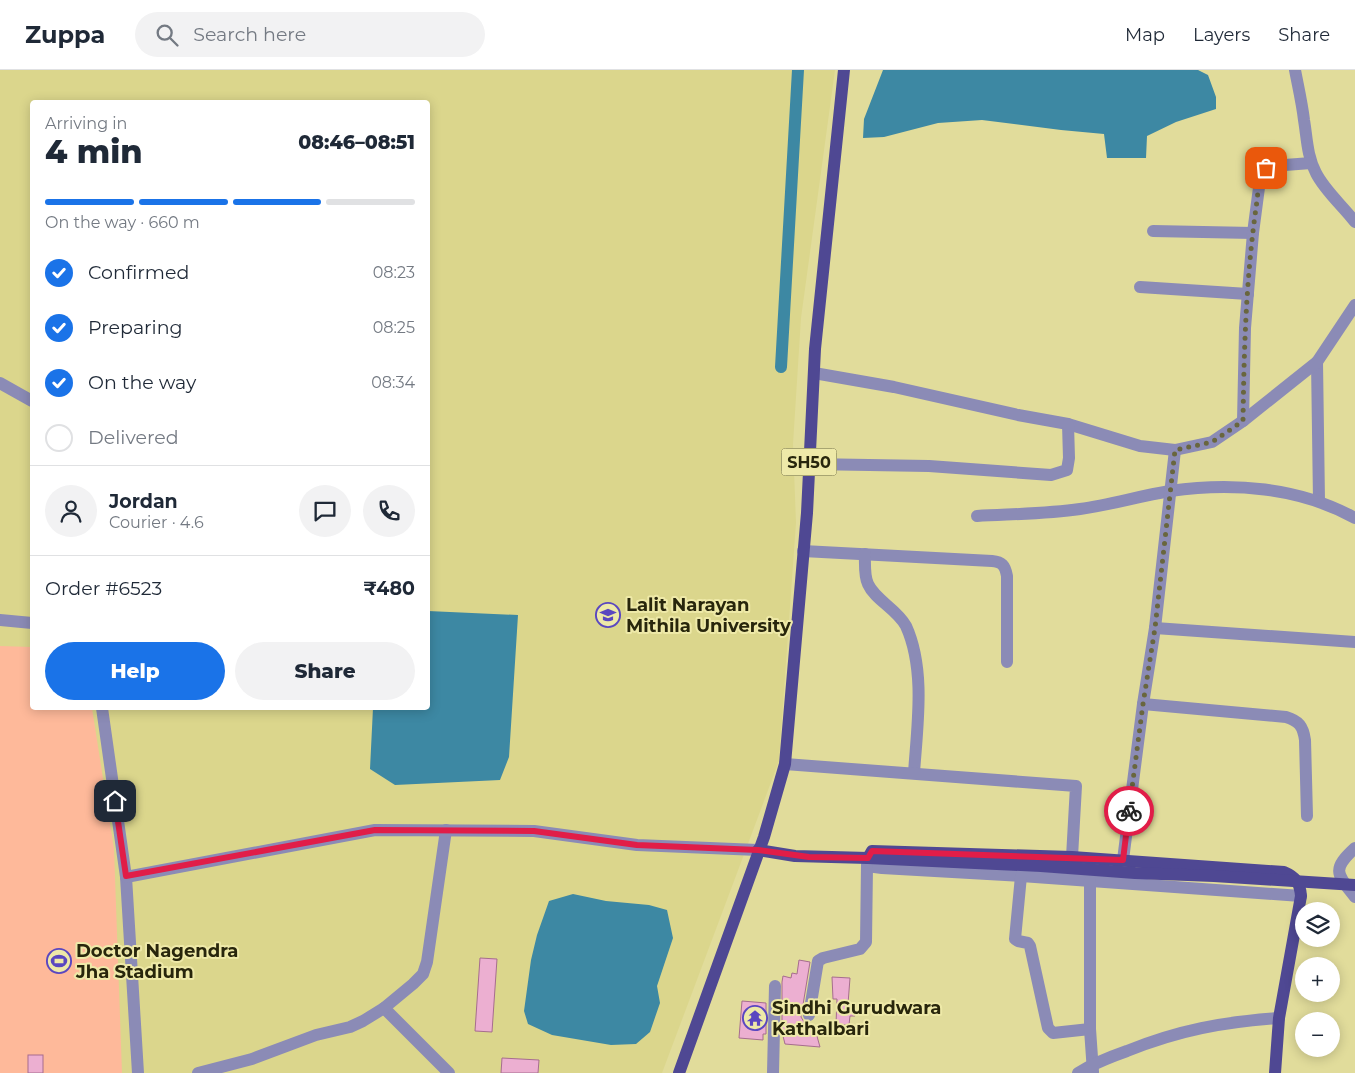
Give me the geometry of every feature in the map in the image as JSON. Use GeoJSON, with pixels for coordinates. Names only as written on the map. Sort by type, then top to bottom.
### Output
{"type":"FeatureCollection","features":[{"type":"Feature","properties":{"kind":"main road","name":"SH50"},"geometry":{"type":"LineString","coordinates":[[758,850],[764,837],[785,764],[807,513],[814,373],[844,70]]}},
{"type":"Feature","properties":{"kind":"main road"},"geometry":{"type":"LineString","coordinates":[[679,1073],[758,850],[868,862],[1041,866],[1355,885]]}},
{"type":"Feature","properties":{"kind":"main road"},"geometry":{"type":"LineString","coordinates":[[868,862],[872,851],[1072,857],[1284,872],[1296,879],[1301,896],[1279,1018],[1275,1073]]}},
{"type":"Feature","properties":{"kind":"street"},"geometry":{"type":"LineString","coordinates":[[1294,70],[1311,163],[1321,180],[1355,222]]}},
{"type":"Feature","properties":{"kind":"street"},"geometry":{"type":"LineString","coordinates":[[1243,421],[1248,294],[1260,180],[1266,168],[1279,164],[1311,163]]}},
{"type":"Feature","properties":{"kind":"street"},"geometry":{"type":"LineString","coordinates":[[1153,231],[1253,233]]}},
{"type":"Feature","properties":{"kind":"street"},"geometry":{"type":"LineString","coordinates":[[1140,287],[1248,294]]}},
{"type":"Feature","properties":{"kind":"street"},"geometry":{"type":"LineString","coordinates":[[814,373],[894,386],[1018,415],[1068,424],[1140,446],[1175,450],[1212,442],[1243,421],[1318,362],[1355,305]]}},
{"type":"Feature","properties":{"kind":"street"},"geometry":{"type":"LineString","coordinates":[[1318,362],[1318,501]]}},
{"type":"Feature","properties":{"kind":"street"},"geometry":{"type":"LineString","coordinates":[[0,383],[30,400]]}},
{"type":"Feature","properties":{"kind":"street"},"geometry":{"type":"LineString","coordinates":[[809,464],[919,465],[1051,475],[1066,470],[1069,458],[1068,424]]}},
{"type":"Feature","properties":{"kind":"street"},"geometry":{"type":"LineString","coordinates":[[1123,860],[1143,704],[1155,628],[1175,450]]}},
{"type":"Feature","properties":{"kind":"street"},"geometry":{"type":"LineString","coordinates":[[977,516],[1081,509],[1171,491],[1238,487],[1276,490],[1318,501],[1355,518]]}},
{"type":"Feature","properties":{"kind":"street"},"geometry":{"type":"LineString","coordinates":[[803,551],[1002,563],[1005,566],[1007,576],[1007,662]]}},
{"type":"Feature","properties":{"kind":"street"},"geometry":{"type":"LineString","coordinates":[[865,554],[868,585],[898,614],[905,624],[912,648],[918,680],[914,774]]}},
{"type":"Feature","properties":{"kind":"street"},"geometry":{"type":"LineString","coordinates":[[0,620],[30,623]]}},
{"type":"Feature","properties":{"kind":"street"},"geometry":{"type":"LineString","coordinates":[[1155,628],[1355,642]]}},
{"type":"Feature","properties":{"kind":"street"},"geometry":{"type":"LineString","coordinates":[[1143,704],[1286,717],[1299,722],[1304,732],[1307,816]]}},
{"type":"Feature","properties":{"kind":"street"},"geometry":{"type":"LineString","coordinates":[[102,710],[126,876],[138,1073]]}},
{"type":"Feature","properties":{"kind":"street"},"geometry":{"type":"LineString","coordinates":[[785,764],[1076,786],[1072,857]]}},
{"type":"Feature","properties":{"kind":"street"},"geometry":{"type":"LineString","coordinates":[[126,876],[375,830],[534,831],[637,845],[758,850]]}},
{"type":"Feature","properties":{"kind":"street"},"geometry":{"type":"LineString","coordinates":[[198,1073],[252,1059],[316,1035],[350,1027],[384,1008],[423,974],[427,962],[446,830]]}},
{"type":"Feature","properties":{"kind":"street"},"geometry":{"type":"LineString","coordinates":[[1355,848],[1341,863],[1339,871],[1340,878],[1355,897]]}},
{"type":"Feature","properties":{"kind":"street"},"geometry":{"type":"LineString","coordinates":[[809,1015],[818,961],[823,958],[860,949],[866,942],[868,862],[1090,882],[1301,896]]}},
{"type":"Feature","properties":{"kind":"street"},"geometry":{"type":"LineString","coordinates":[[1021,876],[1015,939],[1029,944],[1048,1028],[1053,1032],[1090,1029]]}},
{"type":"Feature","properties":{"kind":"street"},"geometry":{"type":"LineString","coordinates":[[1090,882],[1090,1029],[1092,1069]]}},
{"type":"Feature","properties":{"kind":"street"},"geometry":{"type":"LineString","coordinates":[[773,1073],[775,986]]}},
{"type":"Feature","properties":{"kind":"street"},"geometry":{"type":"LineString","coordinates":[[384,1008],[449,1073]]}},
{"type":"Feature","properties":{"kind":"street"},"geometry":{"type":"LineString","coordinates":[[1078,1073],[1092,1069],[1164,1036],[1238,1021],[1279,1018]]}},
{"type":"Feature","properties":{"kind":"shaded area","name":"Lalit Narayan Mithila University"},"geometry":{"type":"Polygon","coordinates":[[[0,70],[835,70],[801,318],[793,444],[796,523],[779,761],[662,1073],[0,1073],[0,70]]]}},
{"type":"Feature","properties":{"kind":"shaded area","name":"Doctor Nagendra Jha Stadium"},"geometry":{"type":"Polygon","coordinates":[[[0,646],[30,647],[30,710],[92,710],[114,849],[122,1073],[0,1073],[0,646]]]}},
{"type":"Feature","properties":{"kind":"water"},"geometry":{"type":"Polygon","coordinates":[[[883,70],[1198,70],[1208,75],[1216,97],[1216,109],[1176,122],[1147,136],[1146,158],[1107,158],[1104,134],[982,120],[938,123],[884,137],[863,138],[864,119],[883,70]]]}},
{"type":"Feature","properties":{"kind":"water"},"geometry":{"type":"Polygon","coordinates":[[[430,611],[518,615],[509,757],[500,780],[395,785],[370,769],[373,710],[430,710],[430,611]]]}},
{"type":"Feature","properties":{"kind":"water"},"geometry":{"type":"Polygon","coordinates":[[[573,894],[606,901],[649,905],[667,910],[673,938],[657,986],[660,1003],[650,1032],[636,1044],[611,1045],[552,1035],[528,1024],[524,1011],[531,960],[537,935],[549,901],[573,894]]]}},
{"type":"Feature","properties":{"kind":"building"},"geometry":{"type":"Polygon","coordinates":[[[480,958],[497,959],[492,1032],[475,1031],[480,958]]]}},
{"type":"Feature","properties":{"kind":"building"},"geometry":{"type":"Polygon","coordinates":[[[799,960],[810,962],[801,1017],[804,1022],[809,1023],[815,1029],[820,1047],[785,1044],[782,1032],[783,976],[791,978],[792,973],[797,974],[799,960]]]}},
{"type":"Feature","properties":{"kind":"building"},"geometry":{"type":"Polygon","coordinates":[[[832,977],[850,978],[848,1004],[856,1004],[855,1016],[850,1016],[849,1025],[836,1024],[837,999],[833,999],[832,977]]]}},
{"type":"Feature","properties":{"kind":"building","name":"Sindhi Gurudwara Kathalbari"},"geometry":{"type":"Polygon","coordinates":[[[742,1001],[766,1003],[766,1034],[763,1034],[763,1040],[739,1038],[742,1001]]]}},
{"type":"Feature","properties":{"kind":"building"},"geometry":{"type":"Polygon","coordinates":[[[28,1055],[43,1055],[43,1073],[28,1073],[28,1055]]]}},
{"type":"Feature","properties":{"kind":"building"},"geometry":{"type":"Polygon","coordinates":[[[502,1058],[539,1060],[538,1073],[501,1073],[502,1058]]]}},
{"type":"Feature","properties":{"kind":"waterway"},"geometry":{"type":"LineString","coordinates":[[781,367],[798,70]]}},
{"type":"Feature","properties":{"kind":"way so far"},"geometry":{"type":"LineString","coordinates":[[1129,811],[1155,628],[1175,450],[1212,442],[1243,421],[1245,328],[1253,233],[1260,180],[1266,168]]}},
{"type":"Feature","properties":{"kind":"place","name":"Lalit Narayan Mithila University"},"geometry":{"type":"Point","coordinates":[608,615]}},
{"type":"Feature","properties":{"kind":"place","name":"Doctor Nagendra Jha Stadium"},"geometry":{"type":"Point","coordinates":[59,961]}},
{"type":"Feature","properties":{"kind":"place","name":"Sindhi Gurudwara Kathalbari"},"geometry":{"type":"Point","coordinates":[755,1018]}},
{"type":"Feature","properties":{"kind":"route"},"geometry":{"type":"LineString","coordinates":[[115,801],[126,876],[375,830],[534,831],[637,845],[758,850],[809,857],[868,858],[872,851],[894,851],[1123,860],[1129,811]]}}]}
